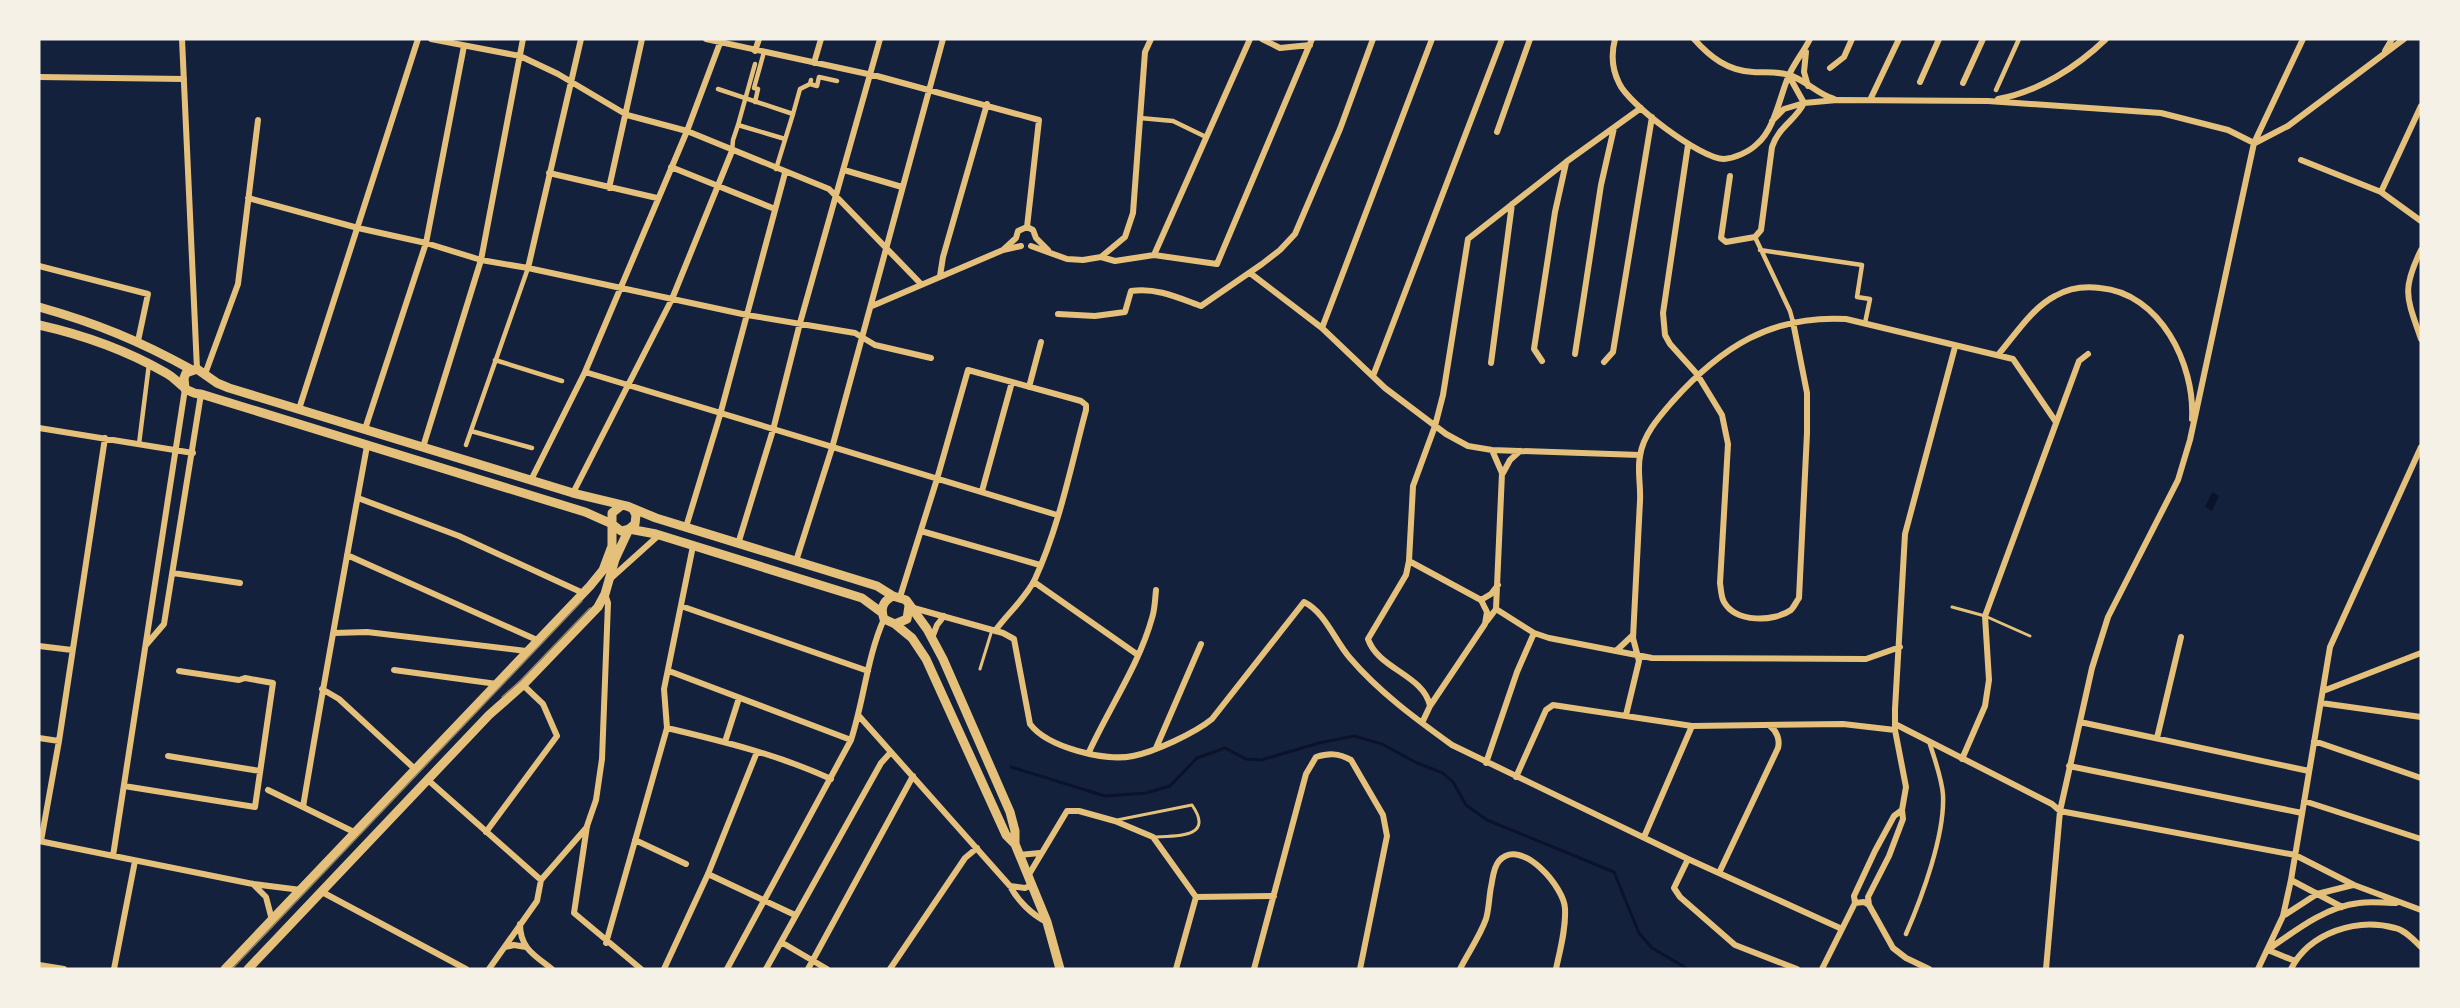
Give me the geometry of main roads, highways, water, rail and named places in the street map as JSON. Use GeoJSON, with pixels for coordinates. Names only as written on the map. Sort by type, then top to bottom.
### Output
{"type":"FeatureCollection","features":[{"type":"Feature","properties":{"kind":"main road"},"geometry":{"type":"LineString","coordinates":[[39,307],[96,324],[138,341],[230,388],[573,493],[633,509],[877,586],[906,600],[932,638],[1010,812],[1015,831],[1015,844]]}},
{"type":"Feature","properties":{"kind":"main road"},"geometry":{"type":"LineString","coordinates":[[39,325],[72,332],[105,344],[169,374],[193,394],[201,394],[585,513],[612,524],[618,530],[629,529],[659,535],[862,598],[912,638],[922,652],[1006,835],[1015,844],[1020,855],[1047,922],[1058,966]]}},
{"type":"Feature","properties":{"kind":"main road"},"geometry":{"type":"LineString","coordinates":[[185,389],[184,378],[200,372]]}},
{"type":"Feature","properties":{"kind":"main road"},"geometry":{"type":"LineString","coordinates":[[200,372],[208,384],[201,394]]}},
{"type":"Feature","properties":{"kind":"main road"},"geometry":{"type":"LineString","coordinates":[[225,969],[590,586],[603,570],[612,546],[612,513],[621,506]]}},
{"type":"Feature","properties":{"kind":"main road"},"geometry":{"type":"LineString","coordinates":[[248,969],[489,715],[523,685],[598,607],[605,594],[615,559],[629,529],[636,520],[633,509]]}},
{"type":"Feature","properties":{"kind":"main road"},"geometry":{"type":"LineString","coordinates":[[590,586],[602,589],[605,594]]}},
{"type":"Feature","properties":{"kind":"main road"},"geometry":{"type":"LineString","coordinates":[[883,615],[882,605],[886,600],[896,596]]}},
{"type":"Feature","properties":{"kind":"main road"},"geometry":{"type":"LineString","coordinates":[[895,624],[907,619],[909,606]]}},
{"type":"Feature","properties":{"kind":"water"},"geometry":{"type":"Polygon","coordinates":[[[2212,492],[2219,496],[2212,511],[2205,507],[2212,492]]]}},
{"type":"Feature","properties":{"kind":"waterway"},"geometry":{"type":"LineString","coordinates":[[1011,767],[1105,796],[1146,793],[1170,786],[1197,758],[1225,748],[1246,759],[1261,760],[1319,743],[1354,736],[1382,744],[1417,763],[1443,773],[1453,782],[1466,805],[1487,820],[1614,872],[1639,933],[1652,948],[1688,969]]}},
{"type":"Feature","properties":{"kind":"tram line"},"geometry":{"type":"LineString","coordinates":[[232,969],[582,601]]}},
{"type":"Feature","properties":{"kind":"tram line"},"geometry":{"type":"LineString","coordinates":[[502,697],[590,608]]}}]}
